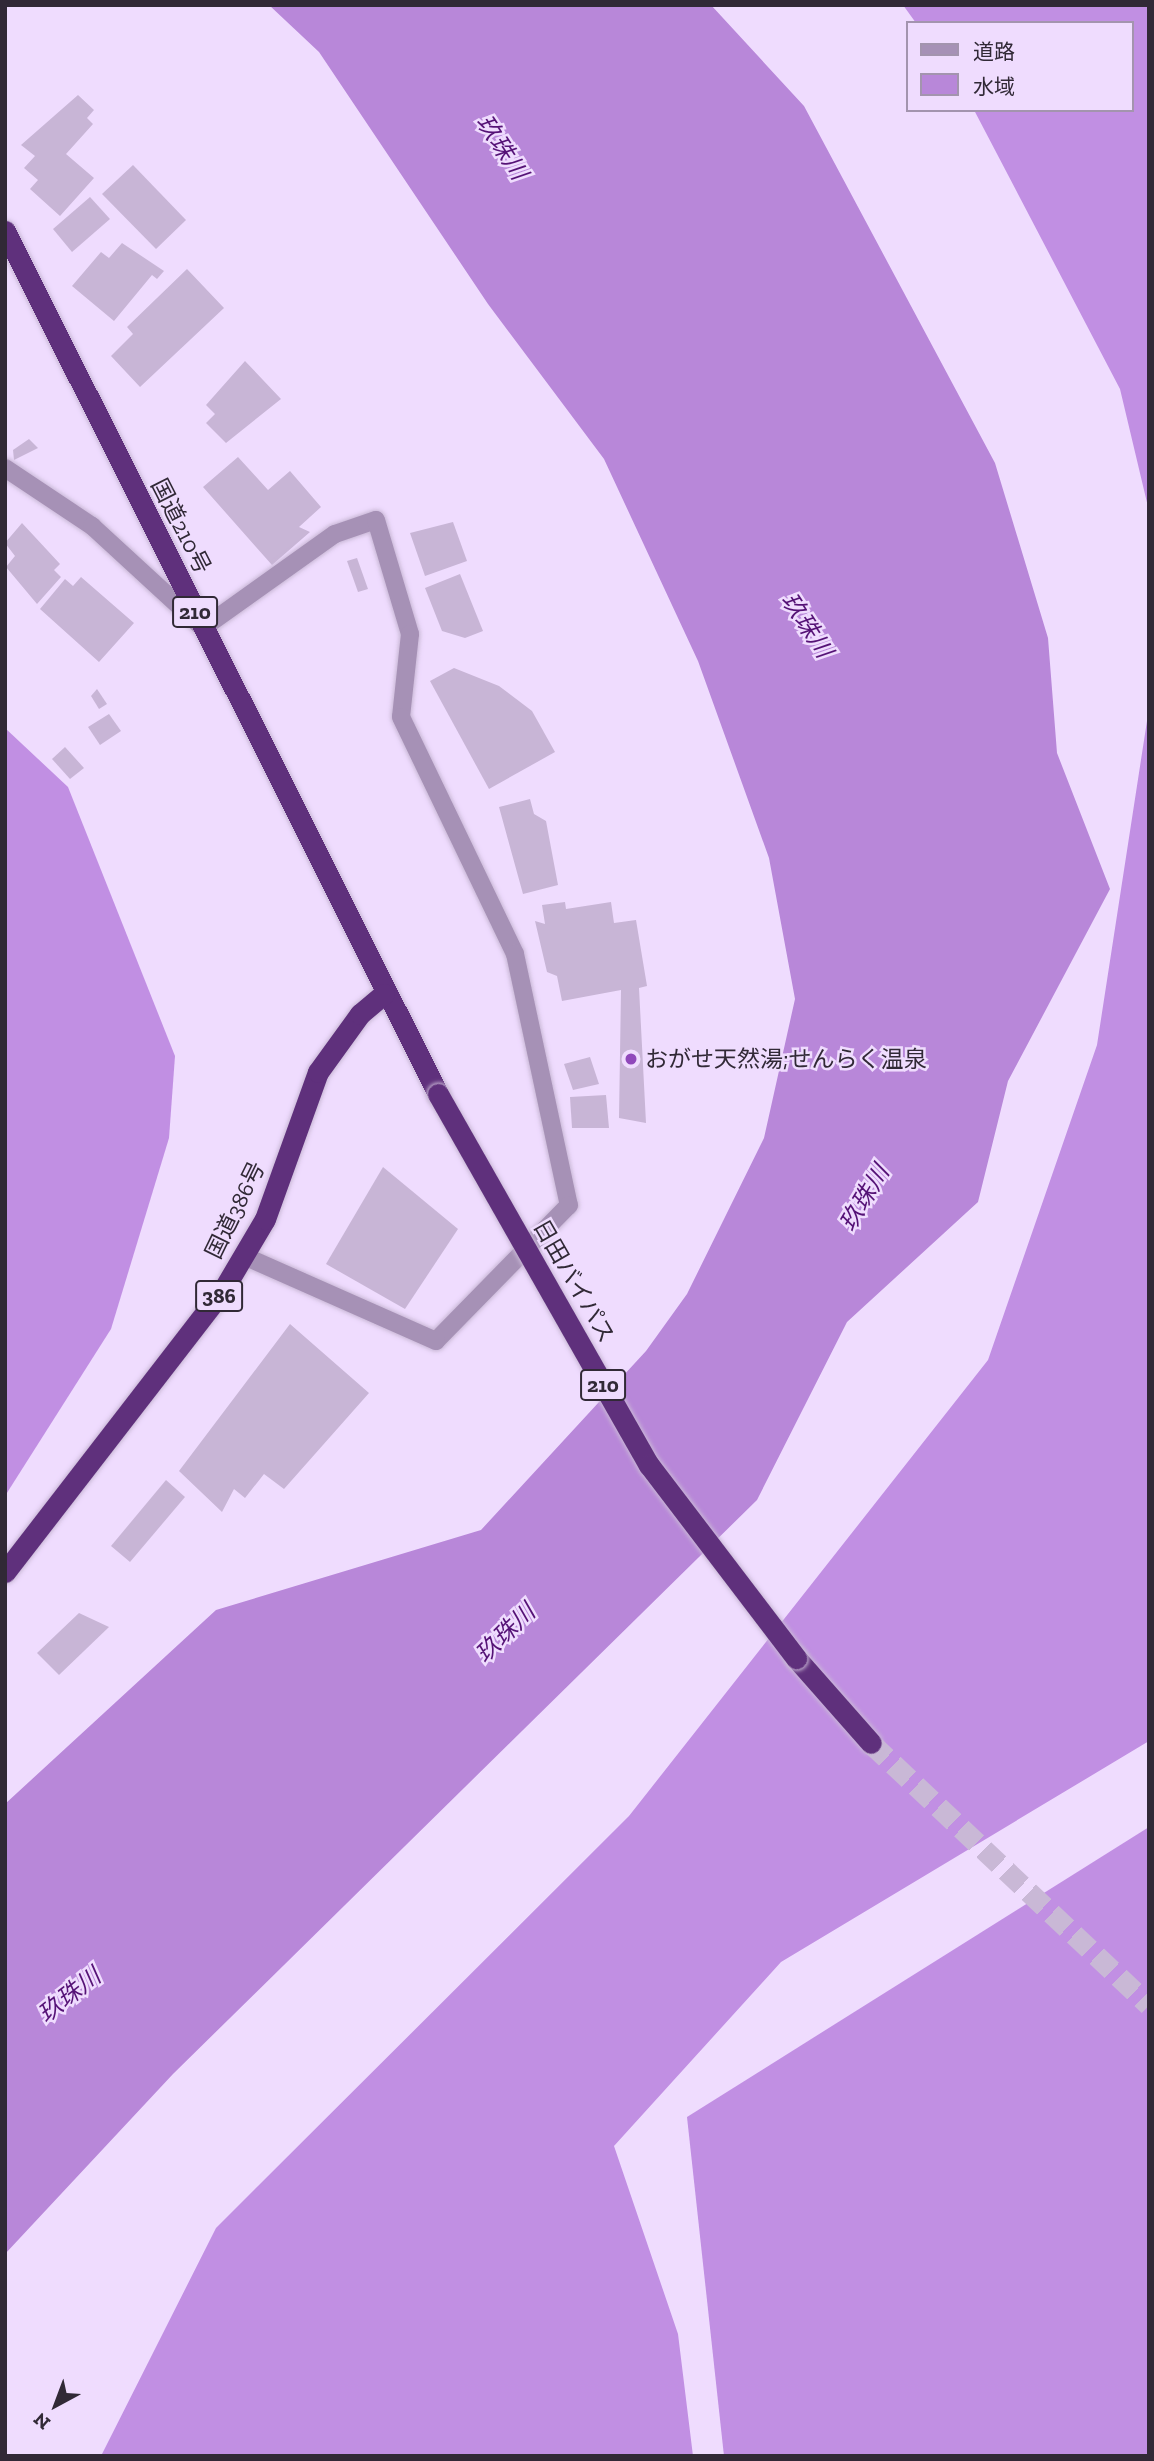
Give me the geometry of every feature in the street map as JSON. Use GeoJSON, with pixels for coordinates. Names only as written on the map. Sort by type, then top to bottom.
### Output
{"type":"FeatureCollection","features":[{"type":"Feature","properties":{"kind":"highway","name":"国道210号"},"geometry":{"type":"LineString","coordinates":[[5,231],[384,994]]}},
{"type":"Feature","properties":{"kind":"highway","name":"国道386号"},"geometry":{"type":"LineString","coordinates":[[5,1572],[197,1329],[244,1256],[292,1151],[318,1072],[360,1014],[384,994]]}},
{"type":"Feature","properties":{"kind":"highway","name":"日田バイパス"},"geometry":{"type":"LineString","coordinates":[[384,994],[649,1465],[796,1658],[871,1743]]}},
{"type":"Feature","properties":{"kind":"street"},"geometry":{"type":"LineString","coordinates":[[5,468],[92,526],[203,628],[335,534],[376,520],[410,634],[401,717],[515,954],[569,1205],[436,1341],[244,1256]]}},
{"type":"Feature","properties":{"kind":"shaded area"},"geometry":{"type":"Polygon","coordinates":[[[903,5],[1149,5],[1149,511],[1120,389],[975,112],[1133,112],[1133,21],[915,21],[903,5]]]}},
{"type":"Feature","properties":{"kind":"shaded area"},"geometry":{"type":"Polygon","coordinates":[[[1149,708],[1149,1741],[781,1962],[614,2146],[678,2334],[693,2456],[101,2456],[216,2228],[629,1816],[988,1360],[1097,1045],[1149,708]]]}},
{"type":"Feature","properties":{"kind":"shaded area"},"geometry":{"type":"Polygon","coordinates":[[[5,728],[68,787],[175,1056],[169,1138],[111,1329],[5,1496],[5,728]]]}},
{"type":"Feature","properties":{"kind":"shaded area"},"geometry":{"type":"Polygon","coordinates":[[[1149,1827],[1149,2456],[724,2456],[687,2117],[1149,1827]]]}},
{"type":"Feature","properties":{"kind":"water","name":"玖珠川"},"geometry":{"type":"Polygon","coordinates":[[[269,5],[711,5],[804,106],[995,463],[1048,638],[1057,753],[1110,889],[1008,1081],[978,1202],[847,1322],[757,1500],[173,2074],[5,2254],[5,1804],[216,1610],[481,1530],[646,1351],[687,1294],[764,1138],[795,999],[769,858],[698,661],[604,459],[488,304],[319,52],[269,5]]]}},
{"type":"Feature","properties":{"kind":"building"},"geometry":{"type":"Polygon","coordinates":[[[78,95],[94,110],[87,118],[93,124],[66,154],[94,178],[60,216],[30,189],[38,180],[24,168],[35,156],[21,145],[78,95]]]}},
{"type":"Feature","properties":{"kind":"building"},"geometry":{"type":"Polygon","coordinates":[[[133,165],[186,220],[156,249],[102,194],[133,165]]]}},
{"type":"Feature","properties":{"kind":"building"},"geometry":{"type":"Polygon","coordinates":[[[90,197],[110,219],[72,252],[53,229],[90,197]]]}},
{"type":"Feature","properties":{"kind":"building"},"geometry":{"type":"Polygon","coordinates":[[[122,243],[164,271],[157,279],[152,275],[114,321],[72,286],[101,252],[109,258],[122,243]]]}},
{"type":"Feature","properties":{"kind":"building"},"geometry":{"type":"Polygon","coordinates":[[[187,269],[224,308],[140,387],[111,356],[133,334],[127,327],[187,269]]]}},
{"type":"Feature","properties":{"kind":"building"},"geometry":{"type":"Polygon","coordinates":[[[245,361],[281,399],[226,443],[206,423],[215,414],[206,405],[245,361]]]}},
{"type":"Feature","properties":{"kind":"building"},"geometry":{"type":"Polygon","coordinates":[[[29,439],[38,448],[14,460],[13,450],[29,439]]]}},
{"type":"Feature","properties":{"kind":"building"},"geometry":{"type":"Polygon","coordinates":[[[238,457],[268,490],[290,471],[321,507],[299,527],[310,532],[272,565],[203,487],[238,457]]]}},
{"type":"Feature","properties":{"kind":"building"},"geometry":{"type":"Polygon","coordinates":[[[453,522],[467,561],[425,576],[410,533],[453,522]]]}},
{"type":"Feature","properties":{"kind":"building"},"geometry":{"type":"Polygon","coordinates":[[[22,523],[60,564],[54,570],[61,577],[37,604],[6,567],[15,556],[5,543],[22,523]]]}},
{"type":"Feature","properties":{"kind":"building"},"geometry":{"type":"Polygon","coordinates":[[[357,558],[368,589],[358,592],[347,561],[357,558]]]}},
{"type":"Feature","properties":{"kind":"building"},"geometry":{"type":"Polygon","coordinates":[[[460,574],[483,631],[465,638],[442,631],[425,588],[460,574]]]}},
{"type":"Feature","properties":{"kind":"building"},"geometry":{"type":"Polygon","coordinates":[[[81,577],[134,623],[99,662],[40,609],[65,579],[73,586],[81,577]]]}},
{"type":"Feature","properties":{"kind":"building"},"geometry":{"type":"Polygon","coordinates":[[[454,668],[499,686],[532,711],[555,752],[489,789],[430,681],[454,668]]]}},
{"type":"Feature","properties":{"kind":"building"},"geometry":{"type":"Polygon","coordinates":[[[97,689],[107,704],[99,709],[91,696],[97,689]]]}},
{"type":"Feature","properties":{"kind":"building"},"geometry":{"type":"Polygon","coordinates":[[[109,714],[121,731],[100,745],[88,727],[109,714]]]}},
{"type":"Feature","properties":{"kind":"building"},"geometry":{"type":"Polygon","coordinates":[[[65,747],[84,768],[70,779],[52,759],[65,747]]]}},
{"type":"Feature","properties":{"kind":"building"},"geometry":{"type":"Polygon","coordinates":[[[530,799],[534,814],[546,821],[558,885],[523,894],[499,807],[530,799]]]}},
{"type":"Feature","properties":{"kind":"building","name":"おがせ天然湯;せんらく温泉"},"geometry":{"type":"Polygon","coordinates":[[[565,902],[566,909],[611,902],[614,923],[636,920],[647,986],[639,988],[646,1123],[619,1118],[621,990],[562,1001],[557,976],[547,972],[535,921],[545,924],[542,905],[565,902]]]}},
{"type":"Feature","properties":{"kind":"building"},"geometry":{"type":"Polygon","coordinates":[[[590,1057],[599,1084],[573,1090],[564,1064],[590,1057]]]}},
{"type":"Feature","properties":{"kind":"building"},"geometry":{"type":"Polygon","coordinates":[[[606,1095],[609,1128],[572,1128],[570,1097],[606,1095]]]}},
{"type":"Feature","properties":{"kind":"building"},"geometry":{"type":"Polygon","coordinates":[[[383,1167],[458,1229],[405,1309],[326,1264],[383,1167]]]}},
{"type":"Feature","properties":{"kind":"building"},"geometry":{"type":"Polygon","coordinates":[[[290,1324],[369,1393],[284,1489],[264,1474],[245,1498],[234,1489],[222,1512],[179,1471],[290,1324]]]}},
{"type":"Feature","properties":{"kind":"building"},"geometry":{"type":"Polygon","coordinates":[[[166,1480],[185,1497],[130,1562],[111,1546],[166,1480]]]}},
{"type":"Feature","properties":{"kind":"building"},"geometry":{"type":"Polygon","coordinates":[[[79,1613],[109,1627],[59,1675],[37,1653],[79,1613]]]}},
{"type":"Feature","properties":{"kind":"tunnel"},"geometry":{"type":"LineString","coordinates":[[871,1743],[1149,2005]]}},
{"type":"Feature","properties":{"kind":"place","name":"おがせ天然湯;せんらく温泉"},"geometry":{"type":"Point","coordinates":[631,1059]}}]}
